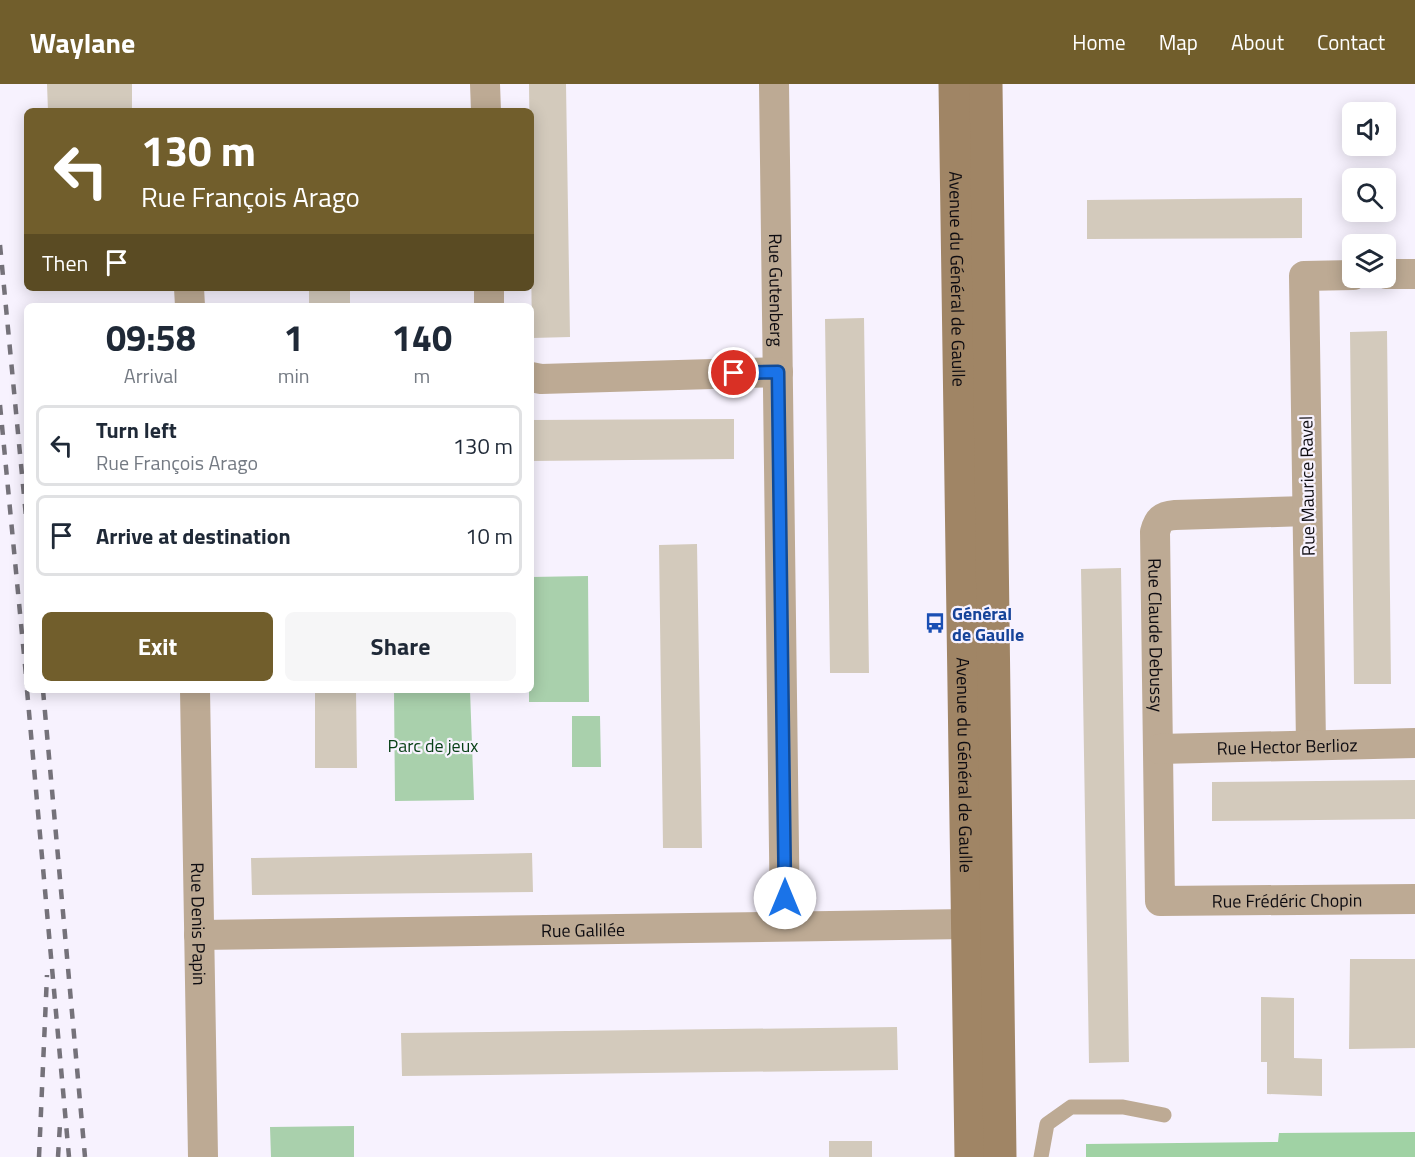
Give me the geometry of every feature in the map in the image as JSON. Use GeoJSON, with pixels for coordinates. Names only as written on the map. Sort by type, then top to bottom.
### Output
{"type":"FeatureCollection","features":[{"type":"Feature","properties":{"kind":"main road","name":"Avenue du Général de Gaulle"},"geometry":{"type":"LineString","coordinates":[[955,84],[971,1157]]}},
{"type":"Feature","properties":{"kind":"main road","name":"Avenue du Général de Gaulle"},"geometry":{"type":"LineString","coordinates":[[986,84],[1000,1157]]}},
{"type":"Feature","properties":{"kind":"street"},"geometry":{"type":"LineString","coordinates":[[485,84],[486,108]]}},
{"type":"Feature","properties":{"kind":"street","name":"Rue Gutenberg"},"geometry":{"type":"LineString","coordinates":[[774,84],[785,926]]}},
{"type":"Feature","properties":{"kind":"street"},"geometry":{"type":"LineString","coordinates":[[1396,274],[1415,274]]}},
{"type":"Feature","properties":{"kind":"street","name":"Rue Maurice Ravel"},"geometry":{"type":"LineString","coordinates":[[1311,744],[1304,276],[1342,275]]}},
{"type":"Feature","properties":{"kind":"street"},"geometry":{"type":"LineString","coordinates":[[534,378],[541,380],[778,372]]}},
{"type":"Feature","properties":{"kind":"street","name":"Rue Claude Debussy"},"geometry":{"type":"LineString","coordinates":[[1160,902],[1155,532],[1158,521],[1165,516],[1174,515],[1307,511]]}},
{"type":"Feature","properties":{"kind":"street","name":"Rue Denis Papin"},"geometry":{"type":"LineString","coordinates":[[195,693],[203,1157]]}},
{"type":"Feature","properties":{"kind":"street","name":"Rue Hector Berlioz"},"geometry":{"type":"LineString","coordinates":[[1159,748],[1415,743]]}},
{"type":"Feature","properties":{"kind":"street","name":"Rue Frédéric Chopin"},"geometry":{"type":"LineString","coordinates":[[1160,902],[1415,899]]}},
{"type":"Feature","properties":{"kind":"street","name":"Rue Galilée"},"geometry":{"type":"LineString","coordinates":[[199,935],[968,924]]}},
{"type":"Feature","properties":{"kind":"lane"},"geometry":{"type":"LineString","coordinates":[[1041,1157],[1047,1124],[1071,1107],[1123,1107],[1164,1115]]}},
{"type":"Feature","properties":{"kind":"green space"},"geometry":{"type":"Polygon","coordinates":[[[588,576],[589,702],[529,702],[529,693],[534,693],[534,577],[588,576]]]}},
{"type":"Feature","properties":{"kind":"green space","name":"Parc de jeux"},"geometry":{"type":"Polygon","coordinates":[[[394,693],[470,693],[474,800],[395,801],[394,693]]]}},
{"type":"Feature","properties":{"kind":"green space"},"geometry":{"type":"Polygon","coordinates":[[[572,716],[600,716],[601,767],[572,767],[572,716]]]}},
{"type":"Feature","properties":{"kind":"green space"},"geometry":{"type":"Polygon","coordinates":[[[354,1126],[354,1157],[271,1157],[270,1127],[354,1126]]]}},
{"type":"Feature","properties":{"kind":"green space"},"geometry":{"type":"Polygon","coordinates":[[[1415,1132],[1415,1157],[1086,1157],[1086,1144],[1278,1142],[1279,1133],[1415,1132]]]}},
{"type":"Feature","properties":{"kind":"building"},"geometry":{"type":"Polygon","coordinates":[[[47,84],[132,84],[132,108],[48,108],[47,84]]]}},
{"type":"Feature","properties":{"kind":"building"},"geometry":{"type":"Polygon","coordinates":[[[529,84],[566,84],[570,337],[534,338],[534,303],[532,303],[531,291],[534,291],[534,108],[529,108],[529,84]]]}},
{"type":"Feature","properties":{"kind":"building"},"geometry":{"type":"Polygon","coordinates":[[[1302,198],[1302,238],[1087,239],[1087,200],[1302,198]]]}},
{"type":"Feature","properties":{"kind":"building"},"geometry":{"type":"Polygon","coordinates":[[[309,291],[350,291],[350,303],[309,303],[309,291]]]}},
{"type":"Feature","properties":{"kind":"building"},"geometry":{"type":"Polygon","coordinates":[[[864,318],[869,673],[830,673],[825,319],[864,318]]]}},
{"type":"Feature","properties":{"kind":"building"},"geometry":{"type":"Polygon","coordinates":[[[1387,331],[1391,684],[1354,684],[1350,332],[1387,331]]]}},
{"type":"Feature","properties":{"kind":"building"},"geometry":{"type":"Polygon","coordinates":[[[734,419],[734,459],[534,461],[534,420],[734,419]]]}},
{"type":"Feature","properties":{"kind":"building"},"geometry":{"type":"Polygon","coordinates":[[[697,544],[702,848],[663,848],[659,545],[697,544]]]}},
{"type":"Feature","properties":{"kind":"building"},"geometry":{"type":"Polygon","coordinates":[[[1121,568],[1129,1062],[1089,1063],[1081,569],[1121,568]]]}},
{"type":"Feature","properties":{"kind":"building"},"geometry":{"type":"Polygon","coordinates":[[[315,693],[356,693],[357,768],[315,768],[315,693]]]}},
{"type":"Feature","properties":{"kind":"building"},"geometry":{"type":"Polygon","coordinates":[[[1415,780],[1415,819],[1212,821],[1212,782],[1415,780]]]}},
{"type":"Feature","properties":{"kind":"building"},"geometry":{"type":"Polygon","coordinates":[[[532,853],[533,892],[252,895],[251,858],[532,853]]]}},
{"type":"Feature","properties":{"kind":"building"},"geometry":{"type":"Polygon","coordinates":[[[1350,959],[1415,959],[1415,1048],[1349,1049],[1350,959]]]}},
{"type":"Feature","properties":{"kind":"building"},"geometry":{"type":"Polygon","coordinates":[[[1261,997],[1294,998],[1294,1058],[1322,1059],[1322,1096],[1267,1094],[1267,1062],[1261,1062],[1261,997]]]}},
{"type":"Feature","properties":{"kind":"building"},"geometry":{"type":"Polygon","coordinates":[[[897,1027],[898,1070],[402,1076],[401,1033],[897,1027]]]}},
{"type":"Feature","properties":{"kind":"building"},"geometry":{"type":"Polygon","coordinates":[[[829,1141],[872,1141],[872,1157],[829,1157],[829,1141]]]}},
{"type":"Feature","properties":{"kind":"railway"},"geometry":{"type":"LineString","coordinates":[[0,245],[24,496]]}},
{"type":"Feature","properties":{"kind":"railway"},"geometry":{"type":"LineString","coordinates":[[0,405],[24,655]]}},
{"type":"Feature","properties":{"kind":"railway"},"geometry":{"type":"LineString","coordinates":[[27,693],[69,1157]]}},
{"type":"Feature","properties":{"kind":"railway"},"geometry":{"type":"LineString","coordinates":[[43,693],[85,1157]]}},
{"type":"Feature","properties":{"kind":"railway"},"geometry":{"type":"LineString","coordinates":[[39,1157],[47,975]]}},
{"type":"Feature","properties":{"kind":"railway"},"geometry":{"type":"LineString","coordinates":[[58,1157],[60,1124]]}},
{"type":"Feature","properties":{"kind":"place","name":"Général de Gaulle"},"geometry":{"type":"Point","coordinates":[935,623]}},
{"type":"Feature","properties":{"kind":"route"},"geometry":{"type":"LineString","coordinates":[[734,373],[778,372],[785,898]]}}]}
